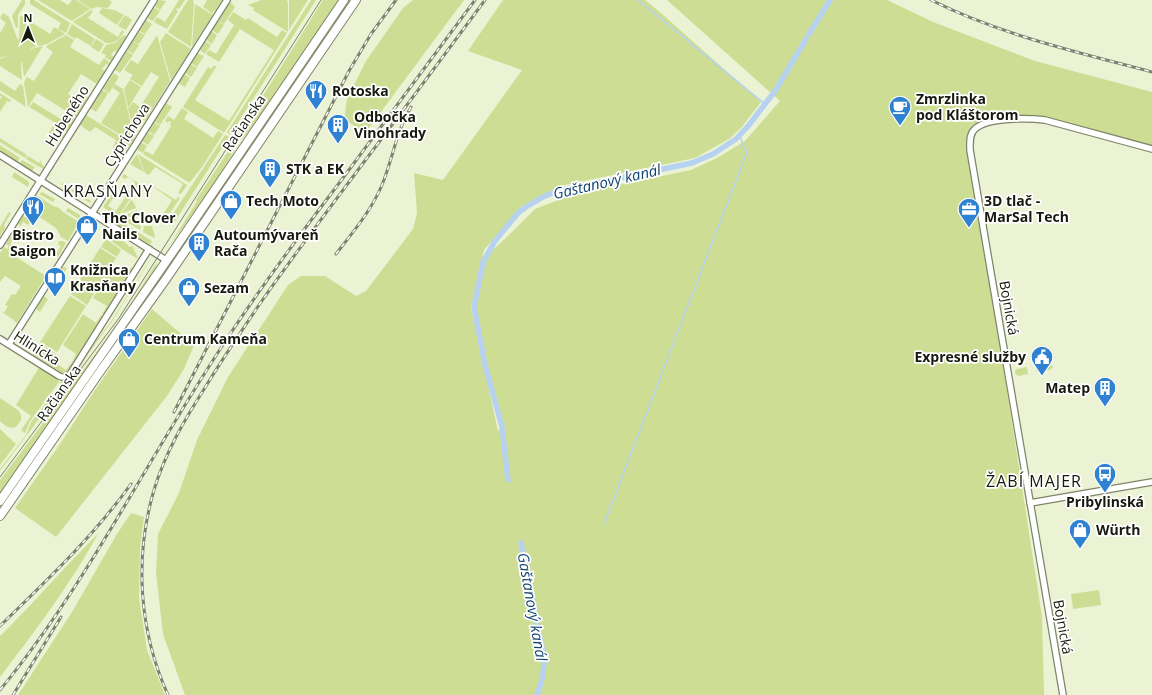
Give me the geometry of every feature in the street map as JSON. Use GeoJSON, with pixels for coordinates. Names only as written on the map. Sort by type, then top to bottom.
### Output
{"type":"FeatureCollection","features":[{"type":"Feature","properties":{"kind":"main road","name":"Račianska"},"geometry":{"type":"LineString","coordinates":[[0,501],[344,0]]}},
{"type":"Feature","properties":{"kind":"main road","name":"Račianska"},"geometry":{"type":"LineString","coordinates":[[0,516],[95,378],[166,279],[356,0]]}},
{"type":"Feature","properties":{"kind":"main road"},"geometry":{"type":"LineString","coordinates":[[166,279],[166,260],[182,255]]}},
{"type":"Feature","properties":{"kind":"street","name":"Hubeného"},"geometry":{"type":"LineString","coordinates":[[0,245],[154,0]]}},
{"type":"Feature","properties":{"kind":"street","name":"Cyprichova"},"geometry":{"type":"LineString","coordinates":[[9,344],[226,0]]}},
{"type":"Feature","properties":{"kind":"street","name":"Bojnická"},"geometry":{"type":"LineString","coordinates":[[1063,695],[970,150],[971,137],[975,129],[981,125],[1001,120],[1020,118],[1045,120],[1152,149]]}},
{"type":"Feature","properties":{"kind":"street"},"geometry":{"type":"LineString","coordinates":[[0,155],[166,260]]}},
{"type":"Feature","properties":{"kind":"street","name":"Račianska"},"geometry":{"type":"LineString","coordinates":[[60,377],[65,377],[71,373],[149,249]]}},
{"type":"Feature","properties":{"kind":"street","name":"Hlinícka"},"geometry":{"type":"LineString","coordinates":[[0,339],[60,377]]}},
{"type":"Feature","properties":{"kind":"street"},"geometry":{"type":"LineString","coordinates":[[1030,503],[1152,482]]}},
{"type":"Feature","properties":{"kind":"green space"},"geometry":{"type":"Polygon","coordinates":[[[22,0],[25,0],[25,4],[18,15],[18,27],[16,28],[12,16],[22,0]]]}},
{"type":"Feature","properties":{"kind":"green space"},"geometry":{"type":"Polygon","coordinates":[[[30,0],[34,0],[70,23],[66,33],[58,29],[61,23],[30,4],[30,0]]]}},
{"type":"Feature","properties":{"kind":"green space"},"geometry":{"type":"Polygon","coordinates":[[[38,0],[60,0],[68,5],[72,0],[76,0],[90,9],[72,21],[38,0]]]}},
{"type":"Feature","properties":{"kind":"green space"},"geometry":{"type":"Polygon","coordinates":[[[78,0],[109,0],[112,2],[108,8],[97,7],[91,9],[78,0]]]}},
{"type":"Feature","properties":{"kind":"green space"},"geometry":{"type":"Polygon","coordinates":[[[159,0],[166,1],[160,10],[155,7],[159,0]]]}},
{"type":"Feature","properties":{"kind":"green space"},"geometry":{"type":"Polygon","coordinates":[[[179,0],[185,0],[179,9],[177,8],[176,10],[178,11],[167,29],[154,22],[157,17],[165,22],[179,0]]]}},
{"type":"Feature","properties":{"kind":"green space"},"geometry":{"type":"Polygon","coordinates":[[[188,0],[193,0],[194,3],[191,47],[168,32],[188,0]]]}},
{"type":"Feature","properties":{"kind":"green space"},"geometry":{"type":"Polygon","coordinates":[[[207,0],[222,0],[215,11],[213,11],[213,14],[203,7],[207,0]]]}},
{"type":"Feature","properties":{"kind":"green space"},"geometry":{"type":"Polygon","coordinates":[[[261,0],[287,0],[288,32],[253,10],[254,8],[248,5],[261,0]]]}},
{"type":"Feature","properties":{"kind":"green space"},"geometry":{"type":"Polygon","coordinates":[[[289,0],[308,0],[289,30],[289,0]]]}},
{"type":"Feature","properties":{"kind":"green space"},"geometry":{"type":"Polygon","coordinates":[[[311,0],[316,0],[230,135],[227,132],[311,0]]]}},
{"type":"Feature","properties":{"kind":"green space"},"geometry":{"type":"Polygon","coordinates":[[[323,0],[341,0],[264,110],[243,138],[239,141],[236,139],[323,0]]]}},
{"type":"Feature","properties":{"kind":"green space"},"geometry":{"type":"Polygon","coordinates":[[[348,0],[353,0],[179,252],[177,250],[348,0]]]}},
{"type":"Feature","properties":{"kind":"green space"},"geometry":{"type":"Polygon","coordinates":[[[413,0],[464,0],[366,132],[344,120],[347,99],[366,61],[403,8],[413,0]]]}},
{"type":"Feature","properties":{"kind":"green space"},"geometry":{"type":"Polygon","coordinates":[[[503,0],[645,0],[761,102],[741,128],[729,139],[695,158],[560,186],[522,206],[484,250],[471,308],[498,431],[502,427],[485,365],[474,307],[484,258],[535,209],[574,194],[691,170],[717,158],[745,141],[780,101],[667,0],[887,0],[933,22],[1035,61],[1152,92],[1152,147],[1032,117],[979,125],[969,143],[1042,617],[1044,695],[185,695],[163,634],[156,573],[158,534],[179,493],[197,440],[228,377],[288,285],[301,276],[325,276],[356,296],[366,291],[413,229],[417,213],[414,173],[443,180],[522,70],[468,51],[503,0]]]}},
{"type":"Feature","properties":{"kind":"green space"},"geometry":{"type":"Polygon","coordinates":[[[231,3],[235,7],[224,24],[218,21],[229,4],[231,3]]]}},
{"type":"Feature","properties":{"kind":"green space"},"geometry":{"type":"Polygon","coordinates":[[[195,4],[213,15],[192,47],[195,4]]]}},
{"type":"Feature","properties":{"kind":"green space"},"geometry":{"type":"Polygon","coordinates":[[[102,8],[114,10],[108,19],[99,13],[102,8]]]}},
{"type":"Feature","properties":{"kind":"green space"},"geometry":{"type":"Polygon","coordinates":[[[154,8],[160,11],[153,21],[147,18],[154,8]]]}},
{"type":"Feature","properties":{"kind":"green space"},"geometry":{"type":"Polygon","coordinates":[[[91,10],[93,11],[88,18],[118,37],[122,30],[124,32],[119,39],[112,43],[106,43],[73,22],[91,10]]]}},
{"type":"Feature","properties":{"kind":"green space"},"geometry":{"type":"Polygon","coordinates":[[[114,10],[124,15],[117,25],[108,19],[114,10]]]}},
{"type":"Feature","properties":{"kind":"green space"},"geometry":{"type":"Polygon","coordinates":[[[233,12],[246,20],[248,18],[277,37],[282,30],[287,33],[224,133],[183,107],[208,67],[211,69],[213,66],[217,66],[195,100],[229,121],[274,50],[240,29],[219,62],[206,54],[209,50],[216,54],[234,25],[228,20],[233,12]]]}},
{"type":"Feature","properties":{"kind":"green space"},"geometry":{"type":"Polygon","coordinates":[[[3,13],[9,17],[19,40],[20,15],[50,34],[54,27],[65,34],[47,44],[31,48],[43,46],[24,77],[22,62],[21,63],[22,80],[0,66],[0,59],[10,55],[0,58],[0,33],[6,23],[0,18],[3,13]]]}},
{"type":"Feature","properties":{"kind":"green space"},"geometry":{"type":"Polygon","coordinates":[[[125,15],[132,20],[126,30],[118,26],[125,15]]]}},
{"type":"Feature","properties":{"kind":"green space"},"geometry":{"type":"Polygon","coordinates":[[[146,20],[152,24],[145,34],[139,31],[146,20]]]}},
{"type":"Feature","properties":{"kind":"green space"},"geometry":{"type":"Polygon","coordinates":[[[218,21],[224,25],[218,34],[212,30],[218,21]]]}},
{"type":"Feature","properties":{"kind":"green space"},"geometry":{"type":"Polygon","coordinates":[[[72,24],[95,39],[91,46],[76,37],[75,39],[67,34],[72,24]]]}},
{"type":"Feature","properties":{"kind":"green space"},"geometry":{"type":"Polygon","coordinates":[[[211,31],[217,35],[212,44],[206,40],[211,31]]]}},
{"type":"Feature","properties":{"kind":"green space"},"geometry":{"type":"Polygon","coordinates":[[[139,32],[145,35],[139,44],[133,41],[139,32]]]}},
{"type":"Feature","properties":{"kind":"green space"},"geometry":{"type":"Polygon","coordinates":[[[166,33],[191,49],[171,80],[160,42],[166,33]]]}},
{"type":"Feature","properties":{"kind":"green space"},"geometry":{"type":"Polygon","coordinates":[[[66,35],[74,40],[70,47],[99,65],[104,58],[110,63],[109,65],[106,64],[102,69],[105,71],[97,84],[81,74],[68,94],[79,101],[80,98],[86,96],[88,98],[76,117],[37,93],[28,107],[24,82],[27,77],[34,81],[53,52],[46,47],[66,35]]]}},
{"type":"Feature","properties":{"kind":"green space"},"geometry":{"type":"Polygon","coordinates":[[[124,35],[127,37],[117,52],[114,51],[111,55],[114,57],[111,61],[105,57],[106,55],[101,53],[106,45],[115,43],[124,35]]]}},
{"type":"Feature","properties":{"kind":"green space"},"geometry":{"type":"Polygon","coordinates":[[[157,35],[170,81],[145,121],[142,119],[136,128],[139,131],[136,129],[134,132],[128,109],[133,102],[140,107],[159,77],[151,72],[142,86],[130,79],[133,75],[124,70],[131,60],[138,64],[157,35]]]}},
{"type":"Feature","properties":{"kind":"green space"},"geometry":{"type":"Polygon","coordinates":[[[96,39],[104,44],[99,52],[91,47],[96,39]]]}},
{"type":"Feature","properties":{"kind":"green space"},"geometry":{"type":"Polygon","coordinates":[[[133,41],[139,45],[133,54],[127,50],[133,41]]]}},
{"type":"Feature","properties":{"kind":"green space"},"geometry":{"type":"Polygon","coordinates":[[[205,41],[211,45],[205,54],[200,50],[205,41]]]}},
{"type":"Feature","properties":{"kind":"green space"},"geometry":{"type":"Polygon","coordinates":[[[127,51],[133,55],[120,73],[115,70],[127,51]]]}},
{"type":"Feature","properties":{"kind":"green space"},"geometry":{"type":"Polygon","coordinates":[[[197,53],[204,56],[197,67],[191,63],[197,53]]]}},
{"type":"Feature","properties":{"kind":"green space"},"geometry":{"type":"Polygon","coordinates":[[[190,64],[197,68],[191,77],[185,73],[190,64]]]}},
{"type":"Feature","properties":{"kind":"green space"},"geometry":{"type":"Polygon","coordinates":[[[114,73],[119,77],[109,93],[103,89],[114,73]]]}},
{"type":"Feature","properties":{"kind":"green space"},"geometry":{"type":"Polygon","coordinates":[[[184,74],[190,78],[185,87],[178,83],[184,74]]]}},
{"type":"Feature","properties":{"kind":"green space"},"geometry":{"type":"Polygon","coordinates":[[[130,80],[141,87],[128,108],[124,89],[130,80]]]}},
{"type":"Feature","properties":{"kind":"green space"},"geometry":{"type":"Polygon","coordinates":[[[0,81],[15,91],[20,84],[23,86],[26,107],[0,90],[0,81]]]}},
{"type":"Feature","properties":{"kind":"green space"},"geometry":{"type":"Polygon","coordinates":[[[115,84],[123,89],[134,139],[132,142],[101,123],[120,93],[113,88],[115,84]]]}},
{"type":"Feature","properties":{"kind":"green space"},"geometry":{"type":"Polygon","coordinates":[[[102,90],[108,93],[102,103],[96,99],[102,90]]]}},
{"type":"Feature","properties":{"kind":"green space"},"geometry":{"type":"Polygon","coordinates":[[[0,93],[11,100],[10,102],[7,101],[0,112],[0,99],[2,97],[0,96],[0,93]]]}},
{"type":"Feature","properties":{"kind":"green space"},"geometry":{"type":"Polygon","coordinates":[[[96,99],[102,103],[96,112],[90,108],[96,99]]]}},
{"type":"Feature","properties":{"kind":"green space"},"geometry":{"type":"Polygon","coordinates":[[[33,102],[64,121],[69,114],[75,118],[67,132],[61,129],[62,127],[58,125],[56,126],[57,124],[29,108],[33,102]]]}},
{"type":"Feature","properties":{"kind":"green space"},"geometry":{"type":"Polygon","coordinates":[[[166,103],[172,107],[160,125],[154,121],[166,103]]]}},
{"type":"Feature","properties":{"kind":"green space"},"geometry":{"type":"Polygon","coordinates":[[[182,108],[188,112],[184,119],[213,138],[218,131],[223,134],[202,167],[190,182],[143,154],[145,151],[153,155],[171,126],[171,122],[169,121],[168,123],[165,121],[168,116],[174,120],[182,108]]]}},
{"type":"Feature","properties":{"kind":"green space"},"geometry":{"type":"Polygon","coordinates":[[[86,115],[131,143],[123,152],[120,152],[113,147],[116,140],[95,127],[90,132],[80,125],[86,115]]]}},
{"type":"Feature","properties":{"kind":"green space"},"geometry":{"type":"Polygon","coordinates":[[[154,122],[160,126],[154,135],[148,131],[154,122]]]}},
{"type":"Feature","properties":{"kind":"green space"},"geometry":{"type":"Polygon","coordinates":[[[53,126],[65,134],[63,138],[58,136],[60,132],[56,130],[53,134],[49,133],[53,126]]]}},
{"type":"Feature","properties":{"kind":"green space"},"geometry":{"type":"Polygon","coordinates":[[[147,132],[154,136],[148,145],[142,141],[147,132]]]}},
{"type":"Feature","properties":{"kind":"green space"},"geometry":{"type":"Polygon","coordinates":[[[225,135],[229,137],[175,221],[172,222],[169,220],[225,135]]]}},
{"type":"Feature","properties":{"kind":"green space"},"geometry":{"type":"Polygon","coordinates":[[[0,138],[27,155],[25,158],[0,142],[0,138]]]}},
{"type":"Feature","properties":{"kind":"green space"},"geometry":{"type":"Polygon","coordinates":[[[235,141],[237,142],[233,150],[234,151],[215,183],[170,245],[197,201],[196,200],[235,141]]]}},
{"type":"Feature","properties":{"kind":"green space"},"geometry":{"type":"Polygon","coordinates":[[[141,142],[147,146],[143,153],[136,149],[141,142]]]}},
{"type":"Feature","properties":{"kind":"green space"},"geometry":{"type":"Polygon","coordinates":[[[0,145],[20,158],[17,162],[0,151],[0,145]]]}},
{"type":"Feature","properties":{"kind":"green space"},"geometry":{"type":"Polygon","coordinates":[[[137,154],[144,172],[130,164],[137,154]]]}},
{"type":"Feature","properties":{"kind":"green space"},"geometry":{"type":"Polygon","coordinates":[[[138,154],[187,185],[181,194],[178,193],[183,184],[155,167],[149,175],[145,173],[138,154]]]}},
{"type":"Feature","properties":{"kind":"green space"},"geometry":{"type":"Polygon","coordinates":[[[28,156],[39,163],[41,160],[44,167],[43,169],[26,159],[28,156]]]}},
{"type":"Feature","properties":{"kind":"green space"},"geometry":{"type":"Polygon","coordinates":[[[22,160],[35,167],[32,171],[20,163],[22,160]]]}},
{"type":"Feature","properties":{"kind":"green space"},"geometry":{"type":"Polygon","coordinates":[[[14,172],[28,181],[28,187],[12,177],[14,172]]]}},
{"type":"Feature","properties":{"kind":"green space"},"geometry":{"type":"Polygon","coordinates":[[[124,174],[140,184],[118,217],[114,214],[135,183],[128,177],[125,179],[122,177],[124,174]]]}},
{"type":"Feature","properties":{"kind":"green space"},"geometry":{"type":"Polygon","coordinates":[[[62,183],[91,201],[90,203],[61,184],[62,183]]]}},
{"type":"Feature","properties":{"kind":"green space"},"geometry":{"type":"Polygon","coordinates":[[[149,184],[176,200],[178,197],[180,198],[170,213],[164,213],[172,200],[149,184]]]}},
{"type":"Feature","properties":{"kind":"green space"},"geometry":{"type":"Polygon","coordinates":[[[42,192],[55,199],[53,202],[39,194],[42,192]]]}},
{"type":"Feature","properties":{"kind":"green space"},"geometry":{"type":"Polygon","coordinates":[[[112,193],[115,195],[108,206],[116,211],[113,214],[103,207],[112,193]]]}},
{"type":"Feature","properties":{"kind":"green space"},"geometry":{"type":"Polygon","coordinates":[[[37,195],[79,222],[68,241],[61,237],[56,228],[41,218],[32,218],[25,214],[37,195]]]}},
{"type":"Feature","properties":{"kind":"green space"},"geometry":{"type":"Polygon","coordinates":[[[131,200],[136,208],[121,214],[131,200]]]}},
{"type":"Feature","properties":{"kind":"green space"},"geometry":{"type":"Polygon","coordinates":[[[68,208],[80,215],[80,220],[66,211],[68,208]]]}},
{"type":"Feature","properties":{"kind":"green space"},"geometry":{"type":"Polygon","coordinates":[[[137,210],[139,212],[135,217],[121,217],[137,210]]]}},
{"type":"Feature","properties":{"kind":"green space"},"geometry":{"type":"Polygon","coordinates":[[[9,212],[11,213],[0,236],[0,227],[9,212]]]}},
{"type":"Feature","properties":{"kind":"green space"},"geometry":{"type":"Polygon","coordinates":[[[106,212],[152,241],[150,245],[103,216],[106,212]]]}},
{"type":"Feature","properties":{"kind":"green space"},"geometry":{"type":"Polygon","coordinates":[[[23,216],[31,220],[28,225],[23,222],[21,226],[18,224],[23,216]]]}},
{"type":"Feature","properties":{"kind":"green space"},"geometry":{"type":"Polygon","coordinates":[[[120,218],[134,219],[132,221],[141,226],[140,230],[120,218]]]}},
{"type":"Feature","properties":{"kind":"green space"},"geometry":{"type":"Polygon","coordinates":[[[144,226],[152,226],[155,236],[154,238],[143,232],[144,226]]]}},
{"type":"Feature","properties":{"kind":"green space"},"geometry":{"type":"Polygon","coordinates":[[[10,237],[19,243],[13,240],[10,244],[12,246],[8,252],[46,276],[17,323],[0,311],[4,313],[8,306],[5,305],[12,294],[15,295],[21,286],[5,276],[0,282],[0,253],[4,247],[7,249],[9,246],[6,244],[10,237]]]}},
{"type":"Feature","properties":{"kind":"green space"},"geometry":{"type":"Polygon","coordinates":[[[107,238],[123,241],[128,246],[133,247],[138,259],[122,249],[107,238]]]}},
{"type":"Feature","properties":{"kind":"green space"},"geometry":{"type":"Polygon","coordinates":[[[106,239],[121,250],[117,257],[101,247],[106,239]]]}},
{"type":"Feature","properties":{"kind":"green space"},"geometry":{"type":"Polygon","coordinates":[[[59,241],[66,243],[58,257],[55,255],[61,246],[58,244],[59,241]]]}},
{"type":"Feature","properties":{"kind":"green space"},"geometry":{"type":"Polygon","coordinates":[[[100,248],[116,258],[87,305],[71,294],[100,248]]]}},
{"type":"Feature","properties":{"kind":"green space"},"geometry":{"type":"Polygon","coordinates":[[[151,258],[111,323],[0,471],[26,435],[31,422],[58,388],[62,379],[88,348],[90,349],[110,323],[151,258]]]}},
{"type":"Feature","properties":{"kind":"green space"},"geometry":{"type":"Polygon","coordinates":[[[157,262],[156,267],[127,309],[157,262]]]}},
{"type":"Feature","properties":{"kind":"green space"},"geometry":{"type":"Polygon","coordinates":[[[112,266],[126,275],[131,268],[134,269],[105,316],[102,314],[107,306],[93,298],[112,266]]]}},
{"type":"Feature","properties":{"kind":"green space"},"geometry":{"type":"Polygon","coordinates":[[[63,267],[67,268],[56,285],[53,283],[63,267]]]}},
{"type":"Feature","properties":{"kind":"green space"},"geometry":{"type":"Polygon","coordinates":[[[160,276],[0,511],[0,506],[160,276]]]}},
{"type":"Feature","properties":{"kind":"green space"},"geometry":{"type":"Polygon","coordinates":[[[44,296],[48,299],[40,312],[36,309],[44,296]]]}},
{"type":"Feature","properties":{"kind":"green space"},"geometry":{"type":"Polygon","coordinates":[[[70,296],[86,306],[57,352],[40,342],[70,296]]]}},
{"type":"Feature","properties":{"kind":"green space"},"geometry":{"type":"Polygon","coordinates":[[[152,309],[194,345],[184,369],[167,396],[56,537],[15,508],[152,309]]]}},
{"type":"Feature","properties":{"kind":"green space"},"geometry":{"type":"Polygon","coordinates":[[[83,314],[96,323],[101,315],[104,317],[75,364],[72,362],[76,354],[63,345],[83,314]]]}},
{"type":"Feature","properties":{"kind":"green space"},"geometry":{"type":"Polygon","coordinates":[[[123,316],[0,495],[0,480],[123,316]]]}},
{"type":"Feature","properties":{"kind":"green space"},"geometry":{"type":"Polygon","coordinates":[[[40,343],[56,354],[52,361],[66,370],[71,363],[74,365],[69,372],[65,375],[57,373],[59,371],[33,355],[40,343]]]}},
{"type":"Feature","properties":{"kind":"green space"},"geometry":{"type":"Polygon","coordinates":[[[1050,364],[1053,367],[1050,370],[1037,372],[1035,367],[1050,364]]]}},
{"type":"Feature","properties":{"kind":"green space"},"geometry":{"type":"Polygon","coordinates":[[[40,366],[58,377],[59,382],[30,421],[25,433],[21,430],[31,416],[16,405],[40,366]]]}},
{"type":"Feature","properties":{"kind":"green space"},"geometry":{"type":"Polygon","coordinates":[[[1027,367],[1028,374],[1019,376],[1015,374],[1017,369],[1027,367]]]}},
{"type":"Feature","properties":{"kind":"green space"},"geometry":{"type":"Polygon","coordinates":[[[0,398],[19,411],[21,420],[16,427],[7,427],[0,421],[0,398]]]}},
{"type":"Feature","properties":{"kind":"green space"},"geometry":{"type":"Polygon","coordinates":[[[0,429],[16,444],[0,465],[0,429]]]}},
{"type":"Feature","properties":{"kind":"green space"},"geometry":{"type":"Polygon","coordinates":[[[131,513],[144,517],[140,548],[139,598],[147,650],[165,695],[18,695],[72,612],[117,534],[131,513]]]}},
{"type":"Feature","properties":{"kind":"green space"},"geometry":{"type":"Polygon","coordinates":[[[98,534],[64,590],[0,677],[0,636],[98,534]]]}},
{"type":"Feature","properties":{"kind":"green space"},"geometry":{"type":"Polygon","coordinates":[[[1099,590],[1101,605],[1073,609],[1071,594],[1099,590]]]}},
{"type":"Feature","properties":{"kind":"waterway"},"geometry":{"type":"LineString","coordinates":[[638,0],[765,104]]}},
{"type":"Feature","properties":{"kind":"waterway","name":"Gaštanový kanál"},"geometry":{"type":"LineString","coordinates":[[809,34],[830,0]]}},
{"type":"Feature","properties":{"kind":"waterway","name":"Gaštanový kanál"},"geometry":{"type":"LineString","coordinates":[[508,480],[502,427],[485,365],[474,307],[483,262],[495,241],[518,213],[543,197],[557,191],[692,163],[713,154],[736,139],[749,125],[775,91],[806,39]]}},
{"type":"Feature","properties":{"kind":"waterway"},"geometry":{"type":"LineString","coordinates":[[604,524],[747,152],[743,146],[740,135]]}},
{"type":"Feature","properties":{"kind":"waterway","name":"Gaštanový kanál"},"geometry":{"type":"LineString","coordinates":[[521,543],[543,652],[543,674],[537,695]]}},
{"type":"Feature","properties":{"kind":"tram line"},"geometry":{"type":"LineString","coordinates":[[0,477],[119,318],[321,0]]}},
{"type":"Feature","properties":{"kind":"railway"},"geometry":{"type":"LineString","coordinates":[[174,412],[349,71],[371,34],[396,0]]}},
{"type":"Feature","properties":{"kind":"railway"},"geometry":{"type":"LineString","coordinates":[[0,690],[31,651],[60,610],[87,568],[190,396],[245,311],[290,248],[475,0]]}},
{"type":"Feature","properties":{"kind":"railway"},"geometry":{"type":"LineString","coordinates":[[168,695],[158,671],[151,646],[146,620],[142,568],[148,516],[154,490],[164,463],[183,424],[198,398],[259,305],[485,0]]}},
{"type":"Feature","properties":{"kind":"railway"},"geometry":{"type":"LineString","coordinates":[[931,0],[1012,33],[1068,50],[1152,72]]}},
{"type":"Feature","properties":{"kind":"railway"},"geometry":{"type":"LineString","coordinates":[[336,254],[361,221],[378,195],[398,136],[411,107]]}},
{"type":"Feature","properties":{"kind":"railway"},"geometry":{"type":"LineString","coordinates":[[0,626],[85,540],[131,484]]}},
{"type":"Feature","properties":{"kind":"railway"},"geometry":{"type":"LineString","coordinates":[[13,695],[61,617]]}},
{"type":"Feature","properties":{"kind":"place","name":"Rotoska"},"geometry":{"type":"Point","coordinates":[316,110]}},
{"type":"Feature","properties":{"kind":"place","name":"Zmrzlinka pod Kláštorom"},"geometry":{"type":"Point","coordinates":[900,126]}},
{"type":"Feature","properties":{"kind":"place","name":"Odbočka Vinohrady"},"geometry":{"type":"Point","coordinates":[338,144]}},
{"type":"Feature","properties":{"kind":"place","name":"STK a EK"},"geometry":{"type":"Point","coordinates":[270,188]}},
{"type":"Feature","properties":{"kind":"place","name":"Tech Moto"},"geometry":{"type":"Point","coordinates":[231,220]}},
{"type":"Feature","properties":{"kind":"place","name":"Bistro Saigon"},"geometry":{"type":"Point","coordinates":[33,226]}},
{"type":"Feature","properties":{"kind":"place","name":"3D tlač - MarSal Tech"},"geometry":{"type":"Point","coordinates":[969,228]}},
{"type":"Feature","properties":{"kind":"place","name":"The Clover Nails"},"geometry":{"type":"Point","coordinates":[87,246]}},
{"type":"Feature","properties":{"kind":"place","name":"Autoumývareň Rača"},"geometry":{"type":"Point","coordinates":[199,262]}},
{"type":"Feature","properties":{"kind":"place","name":"Knižnica Krasňany"},"geometry":{"type":"Point","coordinates":[55,298]}},
{"type":"Feature","properties":{"kind":"place","name":"Sezam"},"geometry":{"type":"Point","coordinates":[189,308]}},
{"type":"Feature","properties":{"kind":"place","name":"Centrum Kameňa"},"geometry":{"type":"Point","coordinates":[129,358]}},
{"type":"Feature","properties":{"kind":"place","name":"Expresné služby"},"geometry":{"type":"Point","coordinates":[1042,376]}},
{"type":"Feature","properties":{"kind":"place","name":"Matep"},"geometry":{"type":"Point","coordinates":[1105,408]}},
{"type":"Feature","properties":{"kind":"place","name":"Pribylinská"},"geometry":{"type":"Point","coordinates":[1105,494]}},
{"type":"Feature","properties":{"kind":"place","name":"Würth"},"geometry":{"type":"Point","coordinates":[1080,550]}},
{"type":"Feature","properties":{"kind":"district","name":"KRASŇANY"},"geometry":{"type":"Point","coordinates":[108,191]}},
{"type":"Feature","properties":{"kind":"district","name":"ŽABÍ MAJER"},"geometry":{"type":"Point","coordinates":[1034,481]}}]}
